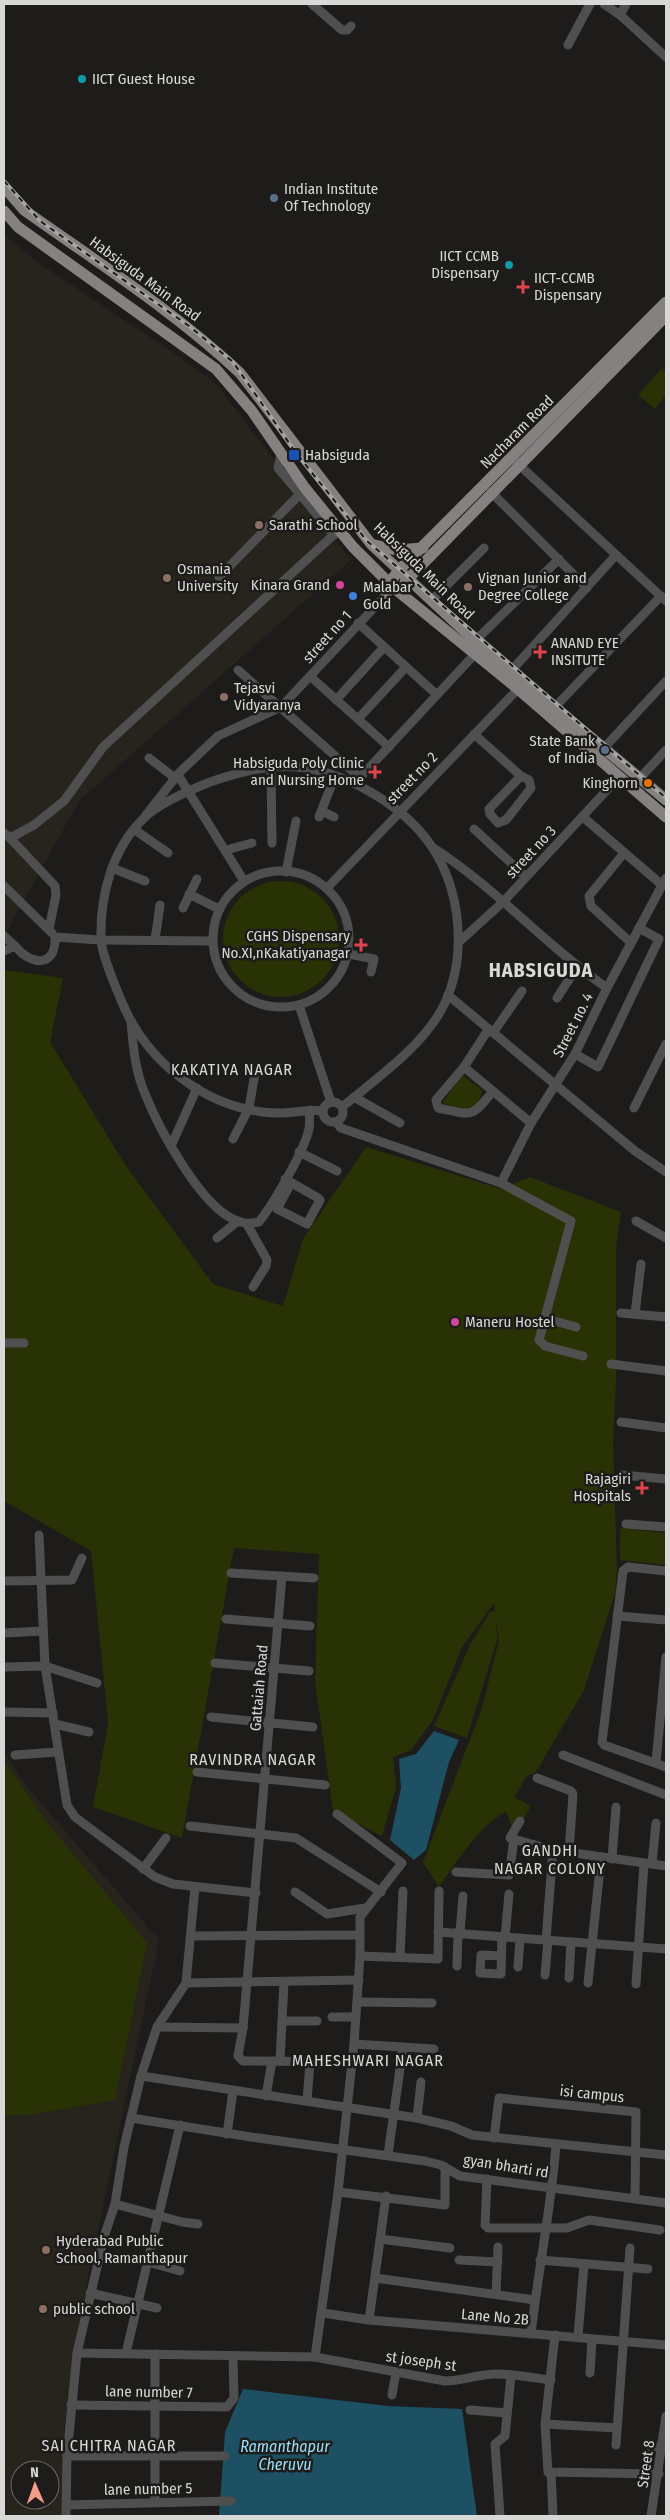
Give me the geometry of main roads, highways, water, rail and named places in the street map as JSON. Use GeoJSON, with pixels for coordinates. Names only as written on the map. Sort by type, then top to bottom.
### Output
{"type":"FeatureCollection","features":[{"type":"Feature","properties":{"kind":"main road","name":"Habsiguda Main Road"},"geometry":{"type":"LineString","coordinates":[[4,187],[24,210],[174,317],[240,373],[371,544],[475,641],[666,800]]}},
{"type":"Feature","properties":{"kind":"main road","name":"Habsiguda Main Road"},"geometry":{"type":"LineString","coordinates":[[4,211],[28,234],[216,369],[252,411],[337,532],[391,590],[518,689],[666,816]]}},
{"type":"Feature","properties":{"kind":"main road"},"geometry":{"type":"LineString","coordinates":[[28,234],[39,221]]}},
{"type":"Feature","properties":{"kind":"main road","name":"Nacharam Road"},"geometry":{"type":"LineString","coordinates":[[404,573],[425,561],[491,492],[515,461],[666,302]]}},
{"type":"Feature","properties":{"kind":"main road","name":"Nacharam Road"},"geometry":{"type":"LineString","coordinates":[[391,590],[424,548],[666,316]]}},
{"type":"Feature","properties":{"kind":"main road"},"geometry":{"type":"LineString","coordinates":[[371,544],[396,550],[424,548]]}},
{"type":"Feature","properties":{"kind":"main road"},"geometry":{"type":"LineString","coordinates":[[425,561],[420,578],[428,598]]}},
{"type":"Feature","properties":{"kind":"main road"},"geometry":{"type":"LineString","coordinates":[[639,794],[643,781]]}},
{"type":"Feature","properties":{"kind":"water"},"geometry":{"type":"Polygon","coordinates":[[[434,1731],[459,1740],[449,1762],[426,1850],[414,1860],[390,1840],[401,1788],[399,1759],[416,1754],[434,1731]]]}},
{"type":"Feature","properties":{"kind":"water","name":"Ramanthapur Cheruvu"},"geometry":{"type":"Polygon","coordinates":[[[243,2389],[388,2406],[462,2409],[477,2516],[219,2516],[225,2432],[243,2389]]]}},
{"type":"Feature","properties":{"kind":"railway"},"geometry":{"type":"LineString","coordinates":[[4,181],[40,221],[189,326],[233,362],[296,453],[367,541],[666,798]]}},
{"type":"Feature","properties":{"kind":"place","name":"IICT Guest House"},"geometry":{"type":"Point","coordinates":[82,79]}},
{"type":"Feature","properties":{"kind":"place","name":"Indian Institute Of Technology"},"geometry":{"type":"Point","coordinates":[274,198]}},
{"type":"Feature","properties":{"kind":"place","name":"IICT CCMB Dispensary"},"geometry":{"type":"Point","coordinates":[509,265]}},
{"type":"Feature","properties":{"kind":"place","name":"IICT-CCMB Dispensary"},"geometry":{"type":"Point","coordinates":[523,287]}},
{"type":"Feature","properties":{"kind":"place","name":"Habsiguda"},"geometry":{"type":"Point","coordinates":[294,455]}},
{"type":"Feature","properties":{"kind":"place","name":"Sarathi School"},"geometry":{"type":"Point","coordinates":[259,525]}},
{"type":"Feature","properties":{"kind":"place","name":"Osmania University"},"geometry":{"type":"Point","coordinates":[167,578]}},
{"type":"Feature","properties":{"kind":"place","name":"Kinara Grand"},"geometry":{"type":"Point","coordinates":[340,585]}},
{"type":"Feature","properties":{"kind":"place","name":"Vignan Junior and Degree College"},"geometry":{"type":"Point","coordinates":[468,587]}},
{"type":"Feature","properties":{"kind":"place","name":"Malabar Gold"},"geometry":{"type":"Point","coordinates":[353,596]}},
{"type":"Feature","properties":{"kind":"place","name":"ANAND EYE INSITUTE"},"geometry":{"type":"Point","coordinates":[540,652]}},
{"type":"Feature","properties":{"kind":"place","name":"Tejasvi Vidyaranya"},"geometry":{"type":"Point","coordinates":[224,697]}},
{"type":"Feature","properties":{"kind":"place","name":"State Bank of India"},"geometry":{"type":"Point","coordinates":[605,750]}},
{"type":"Feature","properties":{"kind":"place","name":"Habsiguda Poly Clinic and Nursing Home"},"geometry":{"type":"Point","coordinates":[375,772]}},
{"type":"Feature","properties":{"kind":"place","name":"Kinghorn"},"geometry":{"type":"Point","coordinates":[648,783]}},
{"type":"Feature","properties":{"kind":"place","name":"CGHS Dispensary No.XI,nKakatiyanagar"},"geometry":{"type":"Point","coordinates":[361,945]}},
{"type":"Feature","properties":{"kind":"place","name":"Maneru Hostel"},"geometry":{"type":"Point","coordinates":[455,1322]}},
{"type":"Feature","properties":{"kind":"place","name":"Rajagiri Hospitals"},"geometry":{"type":"Point","coordinates":[642,1488]}},
{"type":"Feature","properties":{"kind":"place","name":"Hyderabad Public School, Ramanthapur"},"geometry":{"type":"Point","coordinates":[46,2250]}},
{"type":"Feature","properties":{"kind":"place","name":"public school"},"geometry":{"type":"Point","coordinates":[43,2309]}},
{"type":"Feature","properties":{"kind":"district","name":"HABSIGUDA"},"geometry":{"type":"Point","coordinates":[541,970]}},
{"type":"Feature","properties":{"kind":"district","name":"KAKATIYA NAGAR"},"geometry":{"type":"Point","coordinates":[232,1069]}},
{"type":"Feature","properties":{"kind":"district","name":"RAVINDRA NAGAR"},"geometry":{"type":"Point","coordinates":[253,1759]}},
{"type":"Feature","properties":{"kind":"district","name":"GANDHI NAGAR COLONY"},"geometry":{"type":"Point","coordinates":[550,1859]}},
{"type":"Feature","properties":{"kind":"district","name":"MAHESHWARI NAGAR"},"geometry":{"type":"Point","coordinates":[368,2060]}},
{"type":"Feature","properties":{"kind":"district","name":"SAI CHITRA NAGAR"},"geometry":{"type":"Point","coordinates":[109,2445]}}]}
